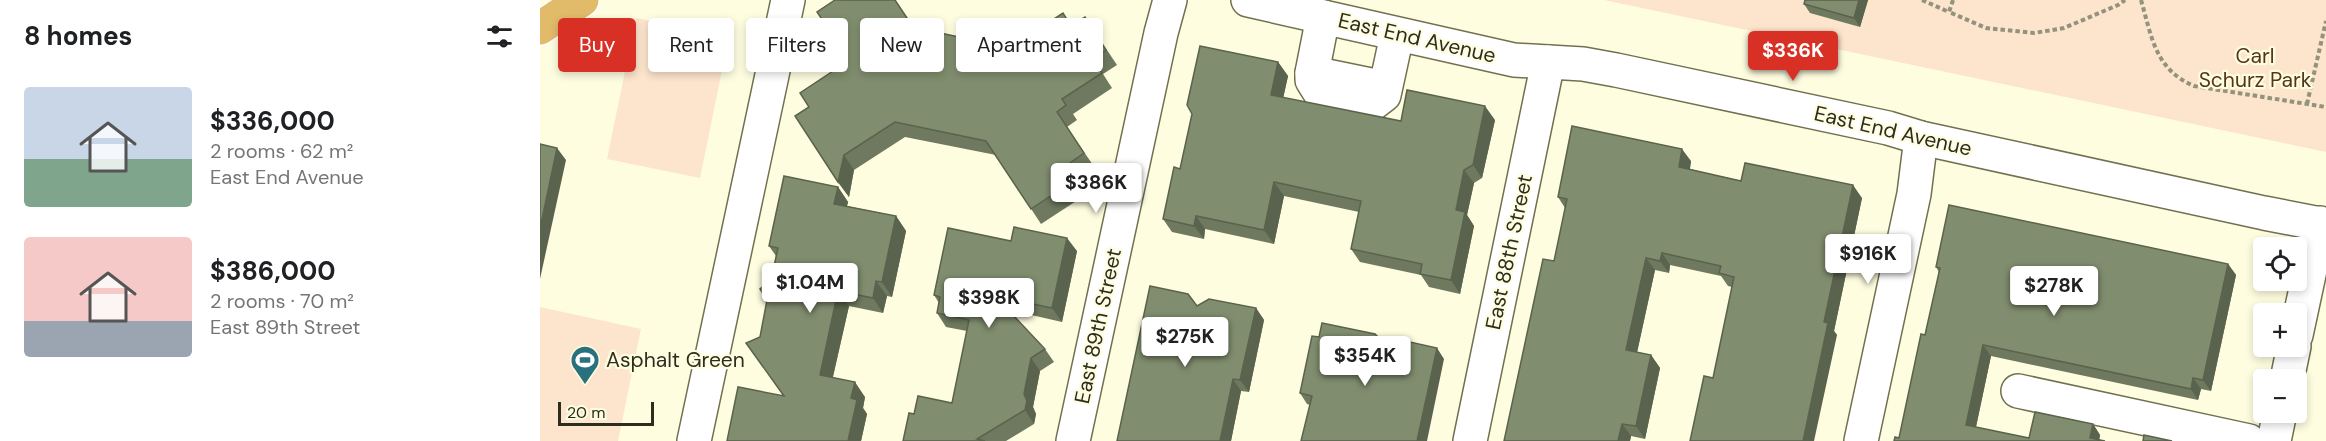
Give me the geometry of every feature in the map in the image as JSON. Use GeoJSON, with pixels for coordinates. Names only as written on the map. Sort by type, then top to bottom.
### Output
{"type":"FeatureCollection","features":[{"type":"Feature","properties":{"kind":"highway"},"geometry":{"type":"LineString","coordinates":[[540,28],[582,0]]}},
{"type":"Feature","properties":{"kind":"street"},"geometry":{"type":"LineString","coordinates":[[694,441],[788,0]]}},
{"type":"Feature","properties":{"kind":"street","name":"East 89th Street"},"geometry":{"type":"LineString","coordinates":[[1073,441],[1170,0]]}},
{"type":"Feature","properties":{"kind":"street","name":"East End Avenue"},"geometry":{"type":"LineString","coordinates":[[1248,0],[1514,60],[1583,64],[1616,70],[1888,128],[1921,138],[2264,213],[2323,224]]}},
{"type":"Feature","properties":{"kind":"street"},"geometry":{"type":"LineString","coordinates":[[1323,17],[1312,80],[1322,96],[1359,97]]}},
{"type":"Feature","properties":{"kind":"street"},"geometry":{"type":"LineString","coordinates":[[1359,97],[1397,35]]}},
{"type":"Feature","properties":{"kind":"street","name":"East 88th Street"},"geometry":{"type":"LineString","coordinates":[[1470,441],[1548,62]]}},
{"type":"Feature","properties":{"kind":"street"},"geometry":{"type":"LineString","coordinates":[[1312,73],[1359,97]]}},
{"type":"Feature","properties":{"kind":"street"},"geometry":{"type":"LineString","coordinates":[[1861,441],[1914,194],[1921,138]]}},
{"type":"Feature","properties":{"kind":"street"},"geometry":{"type":"LineString","coordinates":[[2304,303],[2323,224]]}},
{"type":"Feature","properties":{"kind":"street"},"geometry":{"type":"LineString","coordinates":[[2018,391],[2249,441]]}},
{"type":"Feature","properties":{"kind":"street"},"geometry":{"type":"LineString","coordinates":[[2274,441],[2278,423]]}},
{"type":"Feature","properties":{"kind":"path"},"geometry":{"type":"LineString","coordinates":[[1922,0],[1986,28],[2034,33],[2064,28],[2125,0]]}},
{"type":"Feature","properties":{"kind":"path"},"geometry":{"type":"LineString","coordinates":[[1949,12],[1953,0]]}},
{"type":"Feature","properties":{"kind":"path"},"geometry":{"type":"LineString","coordinates":[[2141,0],[2155,47],[2164,66],[2178,79],[2194,86],[2326,107]]}},
{"type":"Feature","properties":{"kind":"path"},"geometry":{"type":"LineString","coordinates":[[2307,104],[2326,21]]}},
{"type":"Feature","properties":{"kind":"green space","name":"Carl Schurz Park"},"geometry":{"type":"Polygon","coordinates":[[[1604,0],[2326,0],[2326,152],[1604,0]]]}},
{"type":"Feature","properties":{"kind":"green space"},"geometry":{"type":"Polygon","coordinates":[[[636,18],[648,20],[648,72],[722,72],[700,178],[607,159],[625,72],[636,72],[636,18]]]}},
{"type":"Feature","properties":{"kind":"green space","name":"Asphalt Green"},"geometry":{"type":"Polygon","coordinates":[[[540,307],[641,329],[618,441],[540,441],[540,307]]]}},
{"type":"Feature","properties":{"kind":"building"},"geometry":{"type":"Polygon","coordinates":[[[835,0],[895,0],[907,18],[860,18],[860,72],[944,72],[944,34],[956,36],[956,72],[1101,72],[1062,99],[1066,105],[1057,112],[1084,153],[1070,163],[1079,177],[1031,209],[986,141],[895,122],[844,155],[838,182],[795,116],[809,107],[800,93],[832,72],[848,72],[848,18],[821,18],[817,12],[835,0]]]}},
{"type":"Feature","properties":{"kind":"building"},"geometry":{"type":"Polygon","coordinates":[[[1805,0],[1859,0],[1854,18],[1804,4],[1805,0]]]}},
{"type":"Feature","properties":{"kind":"building"},"geometry":{"type":"Polygon","coordinates":[[[1063,13],[1066,18],[1055,18],[1063,13]]]}},
{"type":"Feature","properties":{"kind":"building"},"geometry":{"type":"Polygon","coordinates":[[[1200,46],[1278,62],[1271,95],[1401,121],[1407,90],[1485,106],[1473,165],[1464,170],[1456,210],[1465,212],[1451,280],[1420,274],[1422,264],[1351,249],[1361,201],[1274,182],[1264,230],[1196,216],[1194,226],[1163,219],[1174,167],[1180,169],[1192,114],[1187,105],[1200,46]]]}},
{"type":"Feature","properties":{"kind":"building"},"geometry":{"type":"Polygon","coordinates":[[[1572,126],[1682,149],[1679,167],[1741,181],[1745,163],[1853,185],[1824,322],[1828,323],[1803,441],[1690,441],[1704,376],[1713,378],[1734,277],[1719,273],[1721,266],[1662,253],[1660,261],[1646,258],[1626,350],[1651,355],[1636,426],[1622,424],[1618,441],[1504,441],[1543,259],[1554,261],[1567,199],[1558,197],[1572,126]]]}},
{"type":"Feature","properties":{"kind":"building"},"geometry":{"type":"Polygon","coordinates":[[[540,144],[557,148],[540,229],[540,144]]]}},
{"type":"Feature","properties":{"kind":"building"},"geometry":{"type":"Polygon","coordinates":[[[784,176],[838,187],[834,204],[896,216],[882,282],[876,281],[873,298],[838,291],[820,375],[855,382],[851,398],[857,400],[848,441],[727,441],[738,387],[784,396],[746,343],[760,337],[767,300],[760,289],[771,280],[778,248],[769,246],[784,176]]]}},
{"type":"Feature","properties":{"kind":"building"},"geometry":{"type":"Polygon","coordinates":[[[1949,205],[2228,264],[2203,380],[2193,378],[2191,389],[1983,345],[1966,425],[2029,438],[2035,412],[2093,424],[2090,438],[2105,441],[1894,441],[1895,437],[1899,438],[1921,334],[1925,335],[1940,268],[1936,267],[1949,205]]]}},
{"type":"Feature","properties":{"kind":"building"},"geometry":{"type":"Polygon","coordinates":[[[1014,227],[1067,238],[1052,308],[995,296],[1045,349],[1031,358],[1024,394],[1027,401],[1025,410],[977,439],[985,441],[903,441],[909,413],[914,414],[918,396],[952,403],[969,320],[937,313],[940,297],[934,295],[948,228],[1011,241],[1014,227]]]}},
{"type":"Feature","properties":{"kind":"building"},"geometry":{"type":"Polygon","coordinates":[[[1150,286],[1188,294],[1197,306],[1209,299],[1256,308],[1240,380],[1233,379],[1220,441],[1117,441],[1150,286]]]}},
{"type":"Feature","properties":{"kind":"building"},"geometry":{"type":"Polygon","coordinates":[[[1322,323],[1375,334],[1380,339],[1396,343],[1401,340],[1437,348],[1417,441],[1301,441],[1312,396],[1300,393],[1312,336],[1319,337],[1322,323]]]}},
{"type":"Feature","properties":{"kind":"building"},"geometry":{"type":"Polygon","coordinates":[[[2144,435],[2172,441],[2143,441],[2144,435]]]}},
{"type":"Feature","properties":{"kind":"place","name":"Asphalt Green"},"geometry":{"type":"Point","coordinates":[585,386]}}]}
